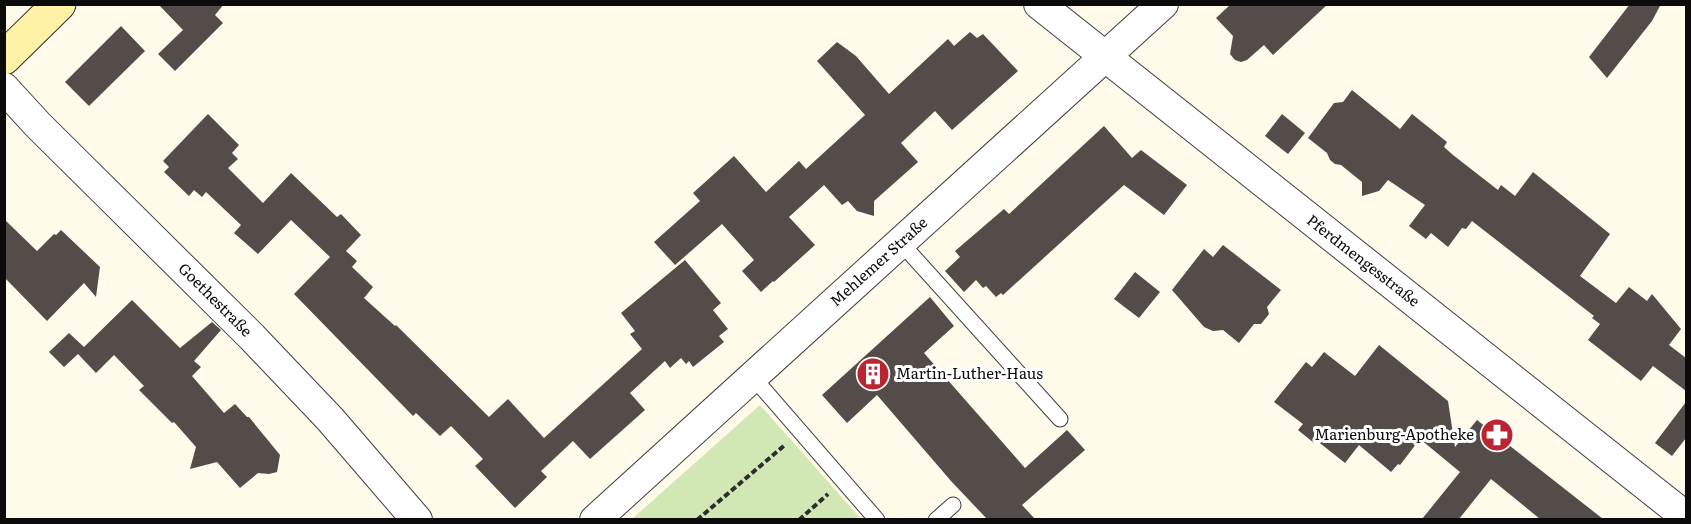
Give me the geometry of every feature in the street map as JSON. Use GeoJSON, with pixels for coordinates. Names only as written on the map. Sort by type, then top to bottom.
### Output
{"type":"FeatureCollection","features":[{"type":"Feature","properties":{"kind":"main road"},"geometry":{"type":"LineString","coordinates":[[4,58],[59,4]]}},
{"type":"Feature","properties":{"kind":"street","name":"Pferdmengesstraße"},"geometry":{"type":"LineString","coordinates":[[1039,4],[1686,517]]}},
{"type":"Feature","properties":{"kind":"street","name":"Mehlemer Straße"},"geometry":{"type":"LineString","coordinates":[[595,519],[1163,4]]}},
{"type":"Feature","properties":{"kind":"street","name":"Goethestraße"},"geometry":{"type":"LineString","coordinates":[[4,88],[38,125],[260,345],[330,419],[417,519]]}},
{"type":"Feature","properties":{"kind":"lane"},"geometry":{"type":"LineString","coordinates":[[901,243],[1060,419]]}},
{"type":"Feature","properties":{"kind":"lane"},"geometry":{"type":"LineString","coordinates":[[753,377],[877,519]]}},
{"type":"Feature","properties":{"kind":"lane"},"geometry":{"type":"LineString","coordinates":[[936,519],[953,505]]}},
{"type":"Feature","properties":{"kind":"path"},"geometry":{"type":"LineString","coordinates":[[697,519],[801,432]]}},
{"type":"Feature","properties":{"kind":"path"},"geometry":{"type":"LineString","coordinates":[[799,519],[842,481]]}},
{"type":"Feature","properties":{"kind":"green space"},"geometry":{"type":"Polygon","coordinates":[[[760,405],[861,519],[632,519],[760,405]]]}},
{"type":"Feature","properties":{"kind":"building"},"geometry":{"type":"Polygon","coordinates":[[[158,4],[224,4],[215,15],[223,23],[175,71],[158,54],[183,30],[158,4]]]}},
{"type":"Feature","properties":{"kind":"building"},"geometry":{"type":"Polygon","coordinates":[[[1231,4],[1328,4],[1273,55],[1264,45],[1247,60],[1241,62],[1235,60],[1230,54],[1233,36],[1216,18],[1231,4]]]}},
{"type":"Feature","properties":{"kind":"building"},"geometry":{"type":"Polygon","coordinates":[[[1630,4],[1661,4],[1652,21],[1607,78],[1589,57],[1630,4]]]}},
{"type":"Feature","properties":{"kind":"building"},"geometry":{"type":"Polygon","coordinates":[[[121,26],[145,51],[89,106],[65,82],[121,26]]]}},
{"type":"Feature","properties":{"kind":"building"},"geometry":{"type":"Polygon","coordinates":[[[970,32],[977,38],[983,34],[1018,71],[952,130],[935,111],[901,143],[918,162],[874,201],[874,216],[857,211],[848,201],[842,205],[824,185],[789,217],[815,245],[761,292],[742,271],[754,260],[722,224],[675,265],[654,242],[700,201],[693,193],[734,156],[766,192],[799,161],[806,169],[865,115],[817,61],[837,42],[856,56],[889,94],[948,39],[954,46],[970,32]]]}},
{"type":"Feature","properties":{"kind":"building"},"geometry":{"type":"Polygon","coordinates":[[[1352,90],[1400,129],[1412,114],[1447,142],[1444,147],[1453,155],[1498,190],[1501,185],[1515,196],[1533,172],[1610,234],[1580,276],[1616,303],[1629,287],[1647,301],[1652,294],[1681,329],[1669,345],[1686,358],[1686,391],[1653,366],[1641,381],[1588,340],[1600,324],[1592,318],[1594,316],[1472,221],[1466,229],[1462,228],[1448,247],[1431,233],[1426,239],[1409,226],[1425,205],[1388,180],[1379,191],[1362,196],[1362,182],[1341,165],[1330,160],[1327,153],[1308,138],[1334,103],[1343,102],[1352,90]]]}},
{"type":"Feature","properties":{"kind":"building"},"geometry":{"type":"Polygon","coordinates":[[[208,114],[239,145],[232,153],[238,159],[228,168],[263,203],[291,173],[337,217],[341,214],[361,235],[346,251],[357,261],[352,267],[373,287],[364,298],[396,325],[489,417],[508,399],[544,438],[642,349],[630,334],[635,331],[621,313],[685,260],[721,303],[713,310],[728,329],[719,336],[724,342],[693,367],[689,361],[686,364],[681,358],[670,368],[665,361],[630,393],[645,410],[590,459],[573,441],[541,471],[547,477],[515,508],[475,466],[483,459],[451,426],[440,436],[416,413],[413,416],[294,294],[330,257],[291,220],[258,254],[234,233],[241,225],[206,192],[202,197],[194,190],[189,196],[164,172],[169,167],[163,161],[208,114]]]}},
{"type":"Feature","properties":{"kind":"building"},"geometry":{"type":"Polygon","coordinates":[[[1282,114],[1305,133],[1288,154],[1265,136],[1282,114]]]}},
{"type":"Feature","properties":{"kind":"building"},"geometry":{"type":"Polygon","coordinates":[[[1104,126],[1132,158],[1141,150],[1187,185],[1164,215],[1124,185],[1003,295],[1001,293],[996,297],[986,286],[983,288],[976,280],[964,292],[945,271],[960,257],[955,251],[1004,209],[1009,214],[1104,126]]]}},
{"type":"Feature","properties":{"kind":"building"},"geometry":{"type":"Polygon","coordinates":[[[4,219],[37,251],[61,230],[100,267],[96,297],[84,283],[47,321],[4,277],[4,219]]]}},
{"type":"Feature","properties":{"kind":"building"},"geometry":{"type":"Polygon","coordinates":[[[1223,245],[1281,290],[1267,307],[1269,314],[1261,324],[1254,324],[1239,343],[1223,330],[1213,331],[1204,327],[1172,290],[1204,249],[1213,257],[1223,245]]]}},
{"type":"Feature","properties":{"kind":"building"},"geometry":{"type":"Polygon","coordinates":[[[1135,272],[1160,292],[1139,318],[1114,299],[1135,272]]]}},
{"type":"Feature","properties":{"kind":"building"},"geometry":{"type":"Polygon","coordinates":[[[930,297],[954,326],[924,353],[1025,468],[1067,430],[1085,450],[1022,505],[1035,519],[987,519],[877,395],[847,423],[822,395],[930,297]]]}},
{"type":"Feature","properties":{"kind":"building"},"geometry":{"type":"Polygon","coordinates":[[[132,300],[180,348],[212,322],[221,330],[194,361],[201,367],[192,376],[224,413],[235,404],[249,417],[280,455],[277,472],[258,473],[240,488],[217,462],[190,469],[196,447],[174,422],[172,423],[139,390],[144,386],[114,355],[96,373],[78,354],[64,367],[49,352],[69,333],[84,347],[132,300]]]}},
{"type":"Feature","properties":{"kind":"building"},"geometry":{"type":"Polygon","coordinates":[[[1379,345],[1448,401],[1455,447],[1477,420],[1603,519],[1540,519],[1491,479],[1459,519],[1422,519],[1460,472],[1420,439],[1400,465],[1398,464],[1391,472],[1359,445],[1345,463],[1316,440],[1314,443],[1298,430],[1303,424],[1274,402],[1306,362],[1312,367],[1324,352],[1355,376],[1379,345]]]}},
{"type":"Feature","properties":{"kind":"building"},"geometry":{"type":"Polygon","coordinates":[[[1686,402],[1686,438],[1672,456],[1655,443],[1686,402]]]}},
{"type":"Feature","properties":{"kind":"place","name":"Martin-Luther-Haus"},"geometry":{"type":"Point","coordinates":[873,374]}},
{"type":"Feature","properties":{"kind":"place","name":"Marienburg-Apotheke"},"geometry":{"type":"Point","coordinates":[1497,435]}}]}
